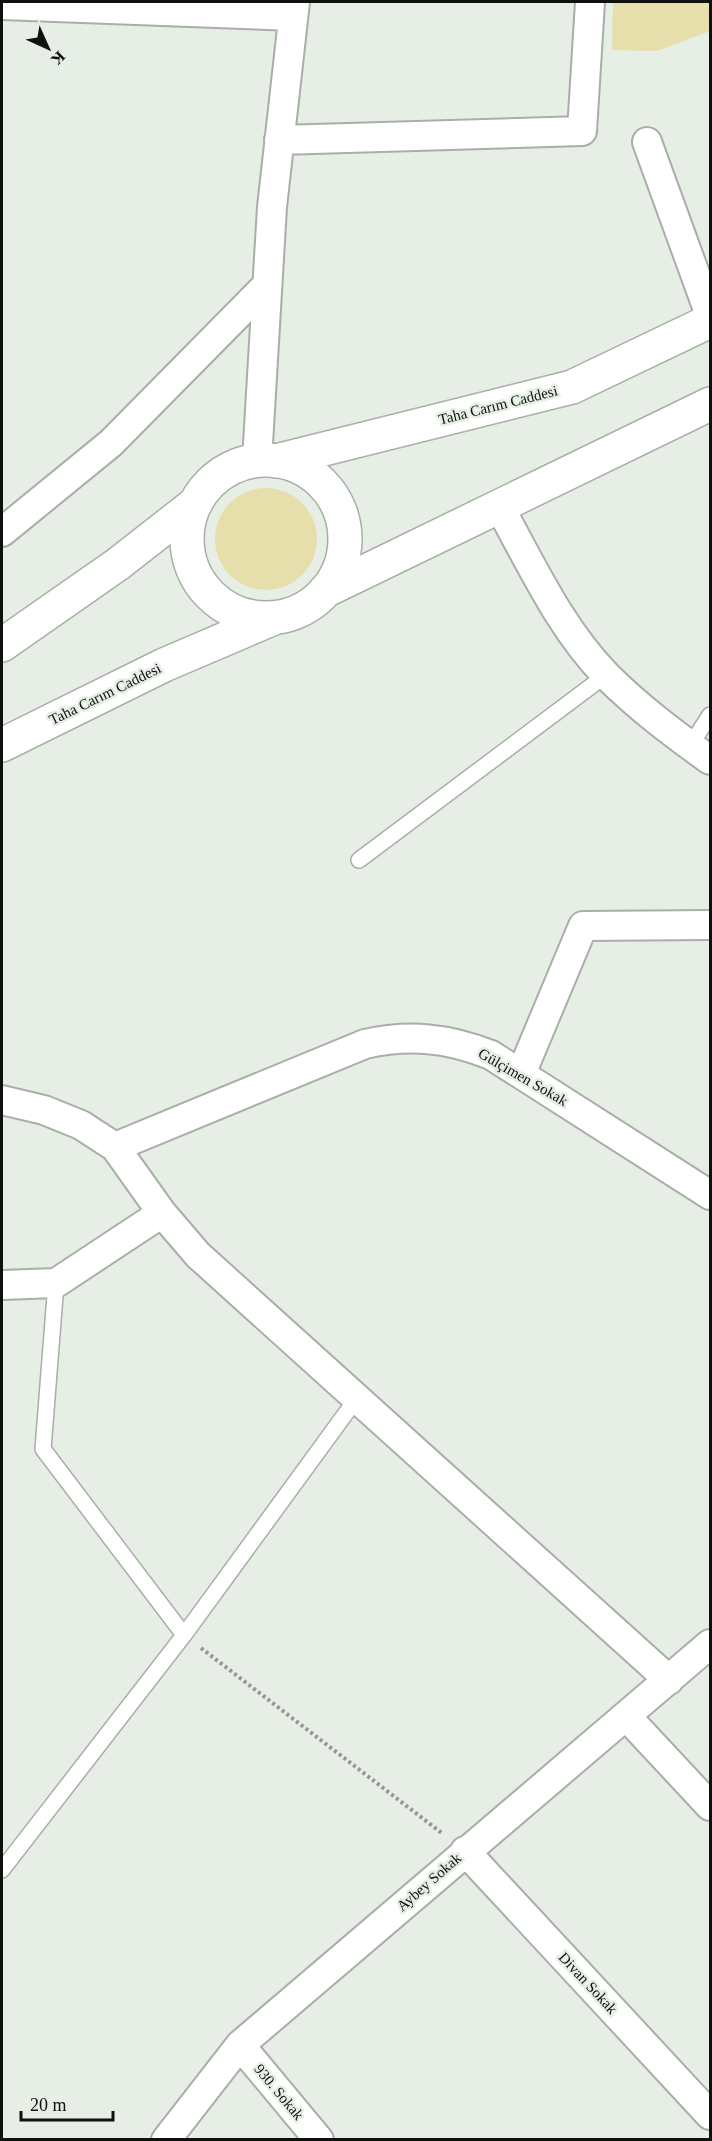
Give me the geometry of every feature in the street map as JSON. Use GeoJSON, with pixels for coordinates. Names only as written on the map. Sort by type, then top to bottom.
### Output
{"type":"FeatureCollection","features":[{"type":"Feature","properties":{"kind":"main road","name":"Taha Carım Caddesi"},"geometry":{"type":"LineString","coordinates":[[266,461],[572,387],[711,321]]}},
{"type":"Feature","properties":{"kind":"main road"},"geometry":{"type":"LineString","coordinates":[[326,591],[336,576],[343,558],[345,539],[343,520],[336,502],[325,486],[311,474],[266,461],[238,466],[221,475],[207,487],[196,503],[189,521],[187,540],[193,568],[207,592],[221,605],[257,618],[276,617],[294,613],[326,591],[711,404]]}},
{"type":"Feature","properties":{"kind":"main road"},"geometry":{"type":"LineString","coordinates":[[2,645],[118,564],[196,503]]}},
{"type":"Feature","properties":{"kind":"main road","name":"Taha Carım Caddesi"},"geometry":{"type":"LineString","coordinates":[[2,745],[164,665],[276,617]]}},
{"type":"Feature","properties":{"kind":"street"},"geometry":{"type":"LineString","coordinates":[[279,140],[582,131],[590,2]]}},
{"type":"Feature","properties":{"kind":"street"},"geometry":{"type":"LineString","coordinates":[[2,5],[294,9],[279,140],[267,285],[266,461]]}},
{"type":"Feature","properties":{"kind":"street"},"geometry":{"type":"LineString","coordinates":[[647,142],[711,315]]}},
{"type":"Feature","properties":{"kind":"street"},"geometry":{"type":"LineString","coordinates":[[2,532],[111,443],[267,285]]}},
{"type":"Feature","properties":{"kind":"street"},"geometry":{"type":"LineString","coordinates":[[499,506],[551,600],[578,642],[606,675],[650,716],[700,753]]}},
{"type":"Feature","properties":{"kind":"street"},"geometry":{"type":"LineString","coordinates":[[521,1074],[584,926],[711,926]]}},
{"type":"Feature","properties":{"kind":"street","name":"Gülçimen Sokak"},"geometry":{"type":"LineString","coordinates":[[115,1147],[365,1044],[386,1040],[429,1038],[451,1041],[491,1055],[708,1188]]}},
{"type":"Feature","properties":{"kind":"street"},"geometry":{"type":"LineString","coordinates":[[2,1100],[44,1110],[81,1125],[115,1147],[162,1213],[198,1254],[669,1680]]}},
{"type":"Feature","properties":{"kind":"street"},"geometry":{"type":"LineString","coordinates":[[2,1285],[56,1283],[162,1213]]}},
{"type":"Feature","properties":{"kind":"street","name":"Aybey Sokak"},"geometry":{"type":"LineString","coordinates":[[166,2139],[240,2045],[465,1851],[711,1644]]}},
{"type":"Feature","properties":{"kind":"street"},"geometry":{"type":"LineString","coordinates":[[627,1717],[711,1806]]}},
{"type":"Feature","properties":{"kind":"street","name":"Divan Sokak"},"geometry":{"type":"LineString","coordinates":[[465,1851],[711,2115]]}},
{"type":"Feature","properties":{"kind":"street","name":"930. Sokak"},"geometry":{"type":"LineString","coordinates":[[240,2045],[319,2139]]}},
{"type":"Feature","properties":{"kind":"lane"},"geometry":{"type":"LineString","coordinates":[[358,860],[606,675]]}},
{"type":"Feature","properties":{"kind":"lane"},"geometry":{"type":"LineString","coordinates":[[700,753],[711,715]]}},
{"type":"Feature","properties":{"kind":"lane"},"geometry":{"type":"LineString","coordinates":[[56,1283],[43,1449],[184,1635]]}},
{"type":"Feature","properties":{"kind":"lane"},"geometry":{"type":"LineString","coordinates":[[2,1870],[184,1635],[357,1398]]}},
{"type":"Feature","properties":{"kind":"path"},"geometry":{"type":"LineString","coordinates":[[184,1635],[465,1851]]}},
{"type":"Feature","properties":{"kind":"shaded area"},"geometry":{"type":"Polygon","coordinates":[[[613,2],[710,2],[710,31],[657,51],[612,50],[613,2]]]}},
{"type":"Feature","properties":{"kind":"shaded area"},"geometry":{"type":"Polygon","coordinates":[[[266,488],[285,492],[302,503],[313,520],[317,539],[313,558],[302,575],[285,586],[266,590],[247,586],[230,575],[219,558],[215,539],[219,520],[230,503],[247,492],[266,488]]]}}]}
